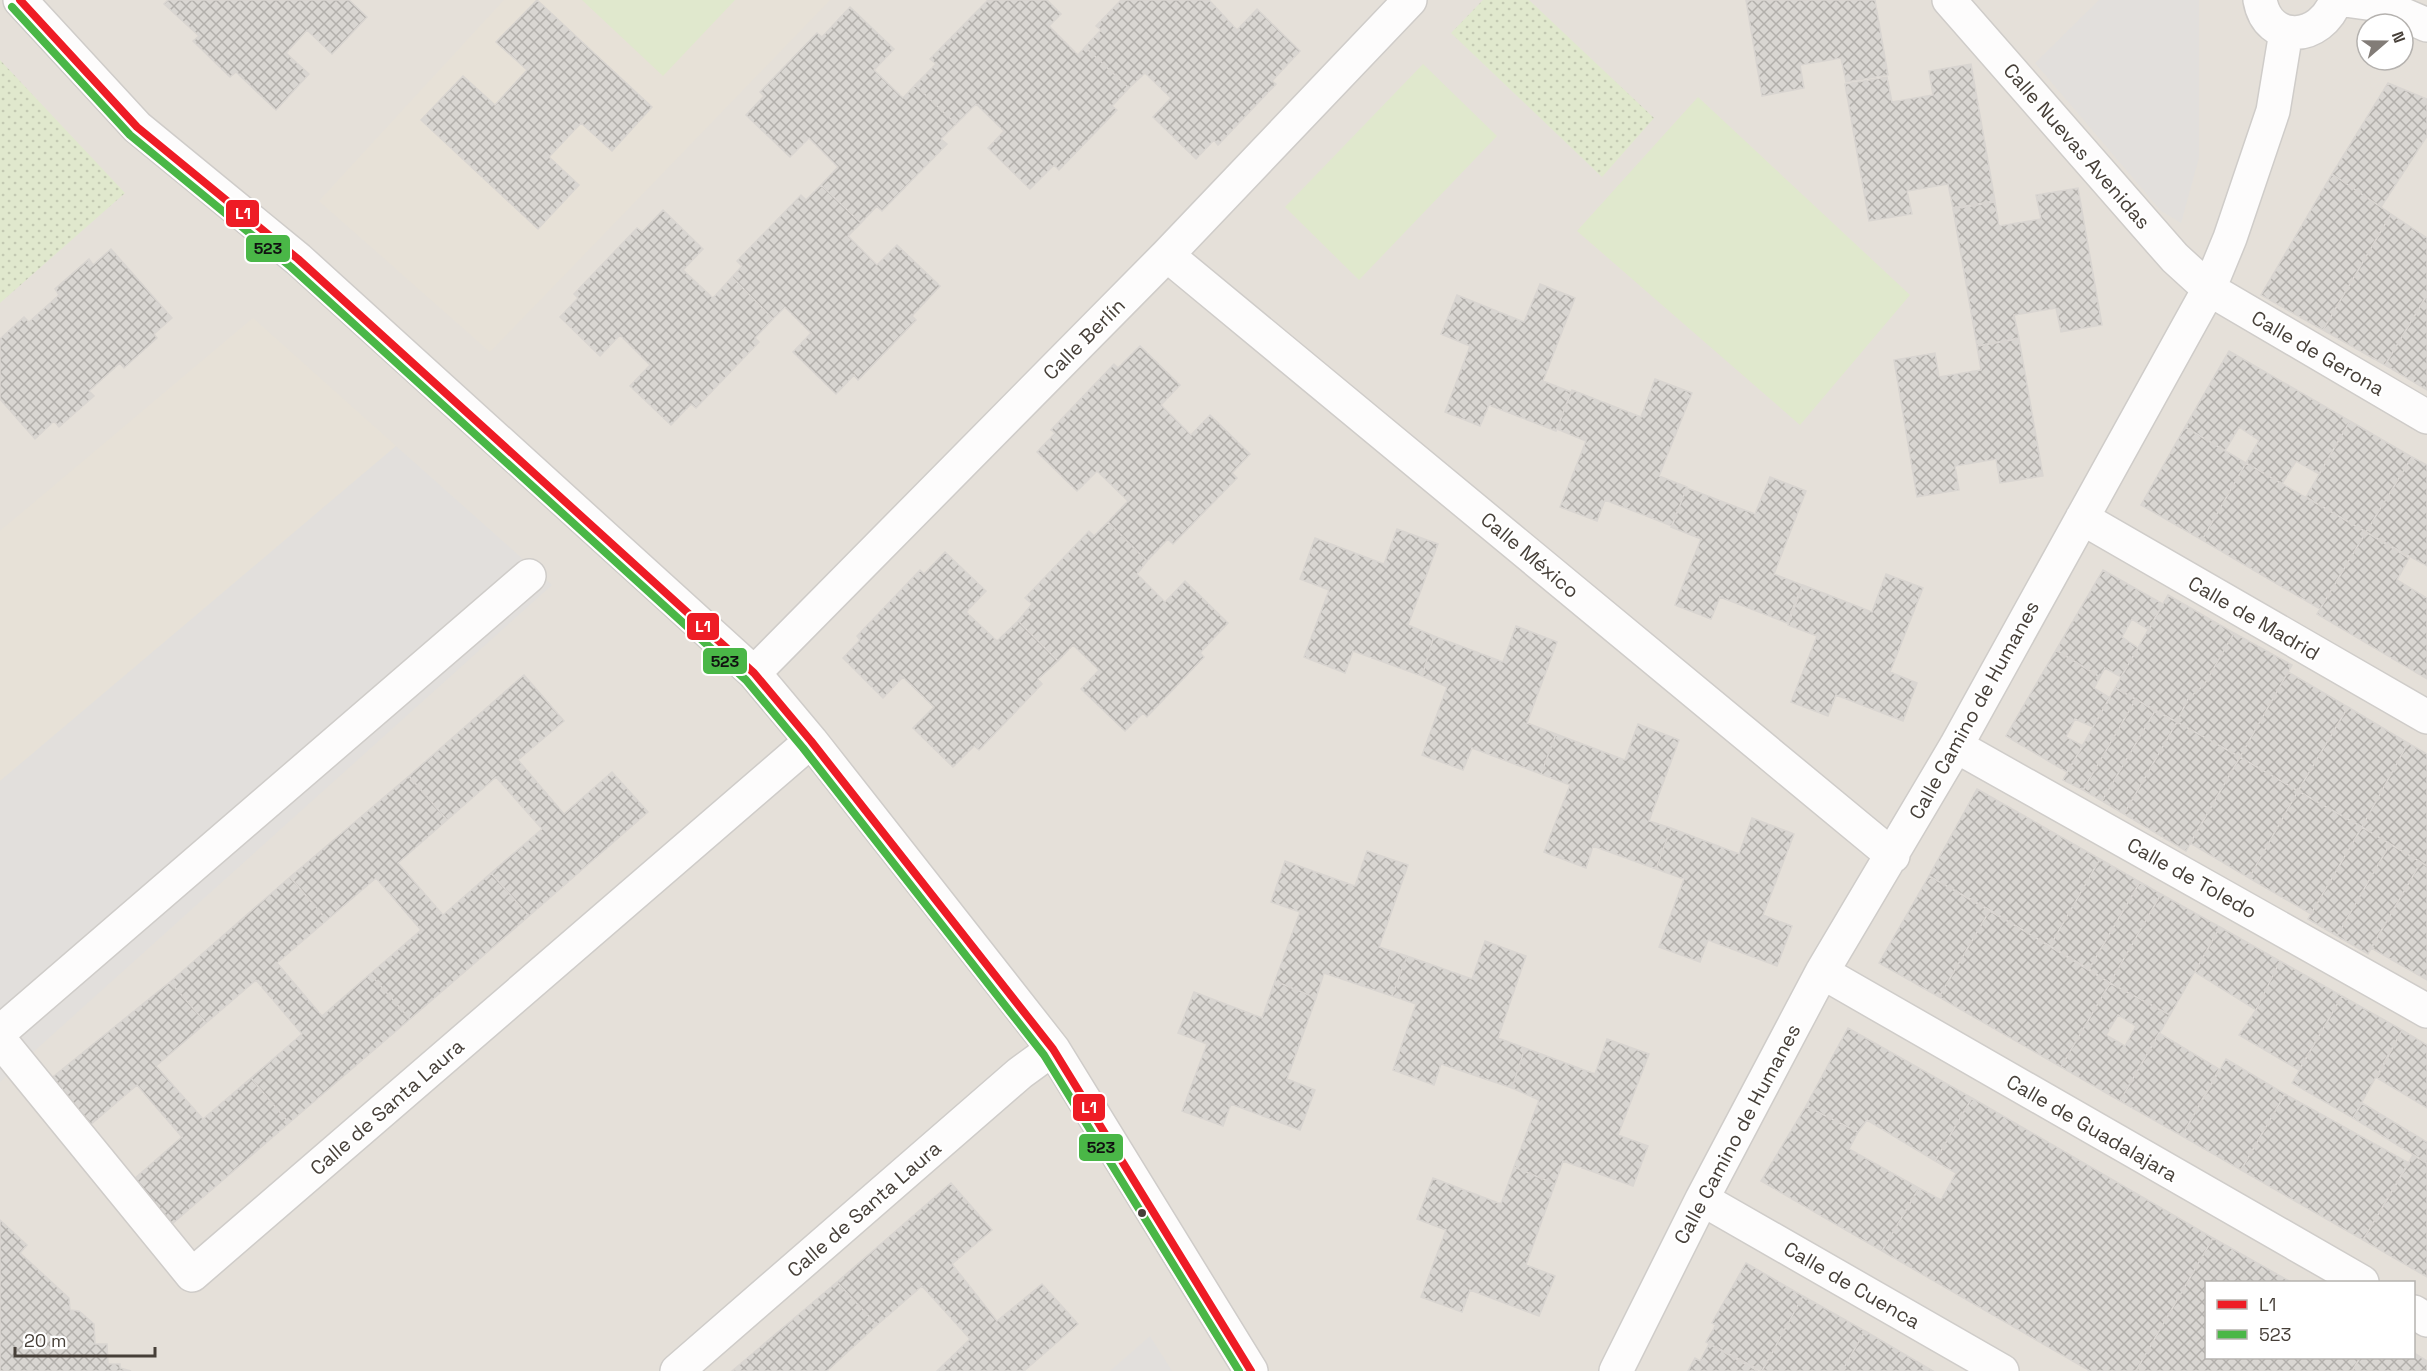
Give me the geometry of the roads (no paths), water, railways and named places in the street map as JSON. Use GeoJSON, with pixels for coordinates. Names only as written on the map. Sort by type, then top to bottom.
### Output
{"type":"FeatureCollection","features":[{"type":"Feature","properties":{"kind":"street"},"geometry":{"type":"LineString","coordinates":[[20,0],[137,127],[298,259],[754,673],[811,741],[1053,1049],[1251,1371]]}},
{"type":"Feature","properties":{"kind":"street","name":"Calle Berlín"},"geometry":{"type":"LineString","coordinates":[[754,673],[1167,255],[1410,0]]}},
{"type":"Feature","properties":{"kind":"street","name":"Calle Nuevas Avenidas"},"geometry":{"type":"LineString","coordinates":[[1949,0],[2175,258],[2208,289]]}},
{"type":"Feature","properties":{"kind":"street"},"geometry":{"type":"LineString","coordinates":[[2260,0],[2262,9],[2272,23],[2286,32],[2303,33],[2319,27],[2331,15],[2336,0]]}},
{"type":"Feature","properties":{"kind":"street"},"geometry":{"type":"LineString","coordinates":[[2345,0],[2383,3],[2427,25]]}},
{"type":"Feature","properties":{"kind":"street","name":"Calle Camino de Humanes"},"geometry":{"type":"LineString","coordinates":[[1616,1371],[1702,1198],[1822,972],[1893,856],[1956,746],[2208,289],[2230,238],[2273,111],[2286,32]]}},
{"type":"Feature","properties":{"kind":"street","name":"Calle México"},"geometry":{"type":"LineString","coordinates":[[1167,255],[1893,856]]}},
{"type":"Feature","properties":{"kind":"street","name":"Calle de Gerona"},"geometry":{"type":"LineString","coordinates":[[2208,289],[2427,417]]}},
{"type":"Feature","properties":{"kind":"street","name":"Calle de Madrid"},"geometry":{"type":"LineString","coordinates":[[2082,519],[2427,717]]}},
{"type":"Feature","properties":{"kind":"street"},"geometry":{"type":"LineString","coordinates":[[0,1032],[529,576]]}},
{"type":"Feature","properties":{"kind":"street","name":"Calle de Santa Laura"},"geometry":{"type":"LineString","coordinates":[[0,1040],[192,1275],[811,741]]}},
{"type":"Feature","properties":{"kind":"street","name":"Calle de Toledo"},"geometry":{"type":"LineString","coordinates":[[1956,746],[2427,1011]]}},
{"type":"Feature","properties":{"kind":"street","name":"Calle de Guadalajara"},"geometry":{"type":"LineString","coordinates":[[1822,972],[2360,1281]]}},
{"type":"Feature","properties":{"kind":"street","name":"Calle de Santa Laura"},"geometry":{"type":"LineString","coordinates":[[678,1371],[1020,1073],[1053,1049]]}},
{"type":"Feature","properties":{"kind":"street","name":"Calle de Cuenca"},"geometry":{"type":"LineString","coordinates":[[1702,1198],[2002,1371]]}}]}
